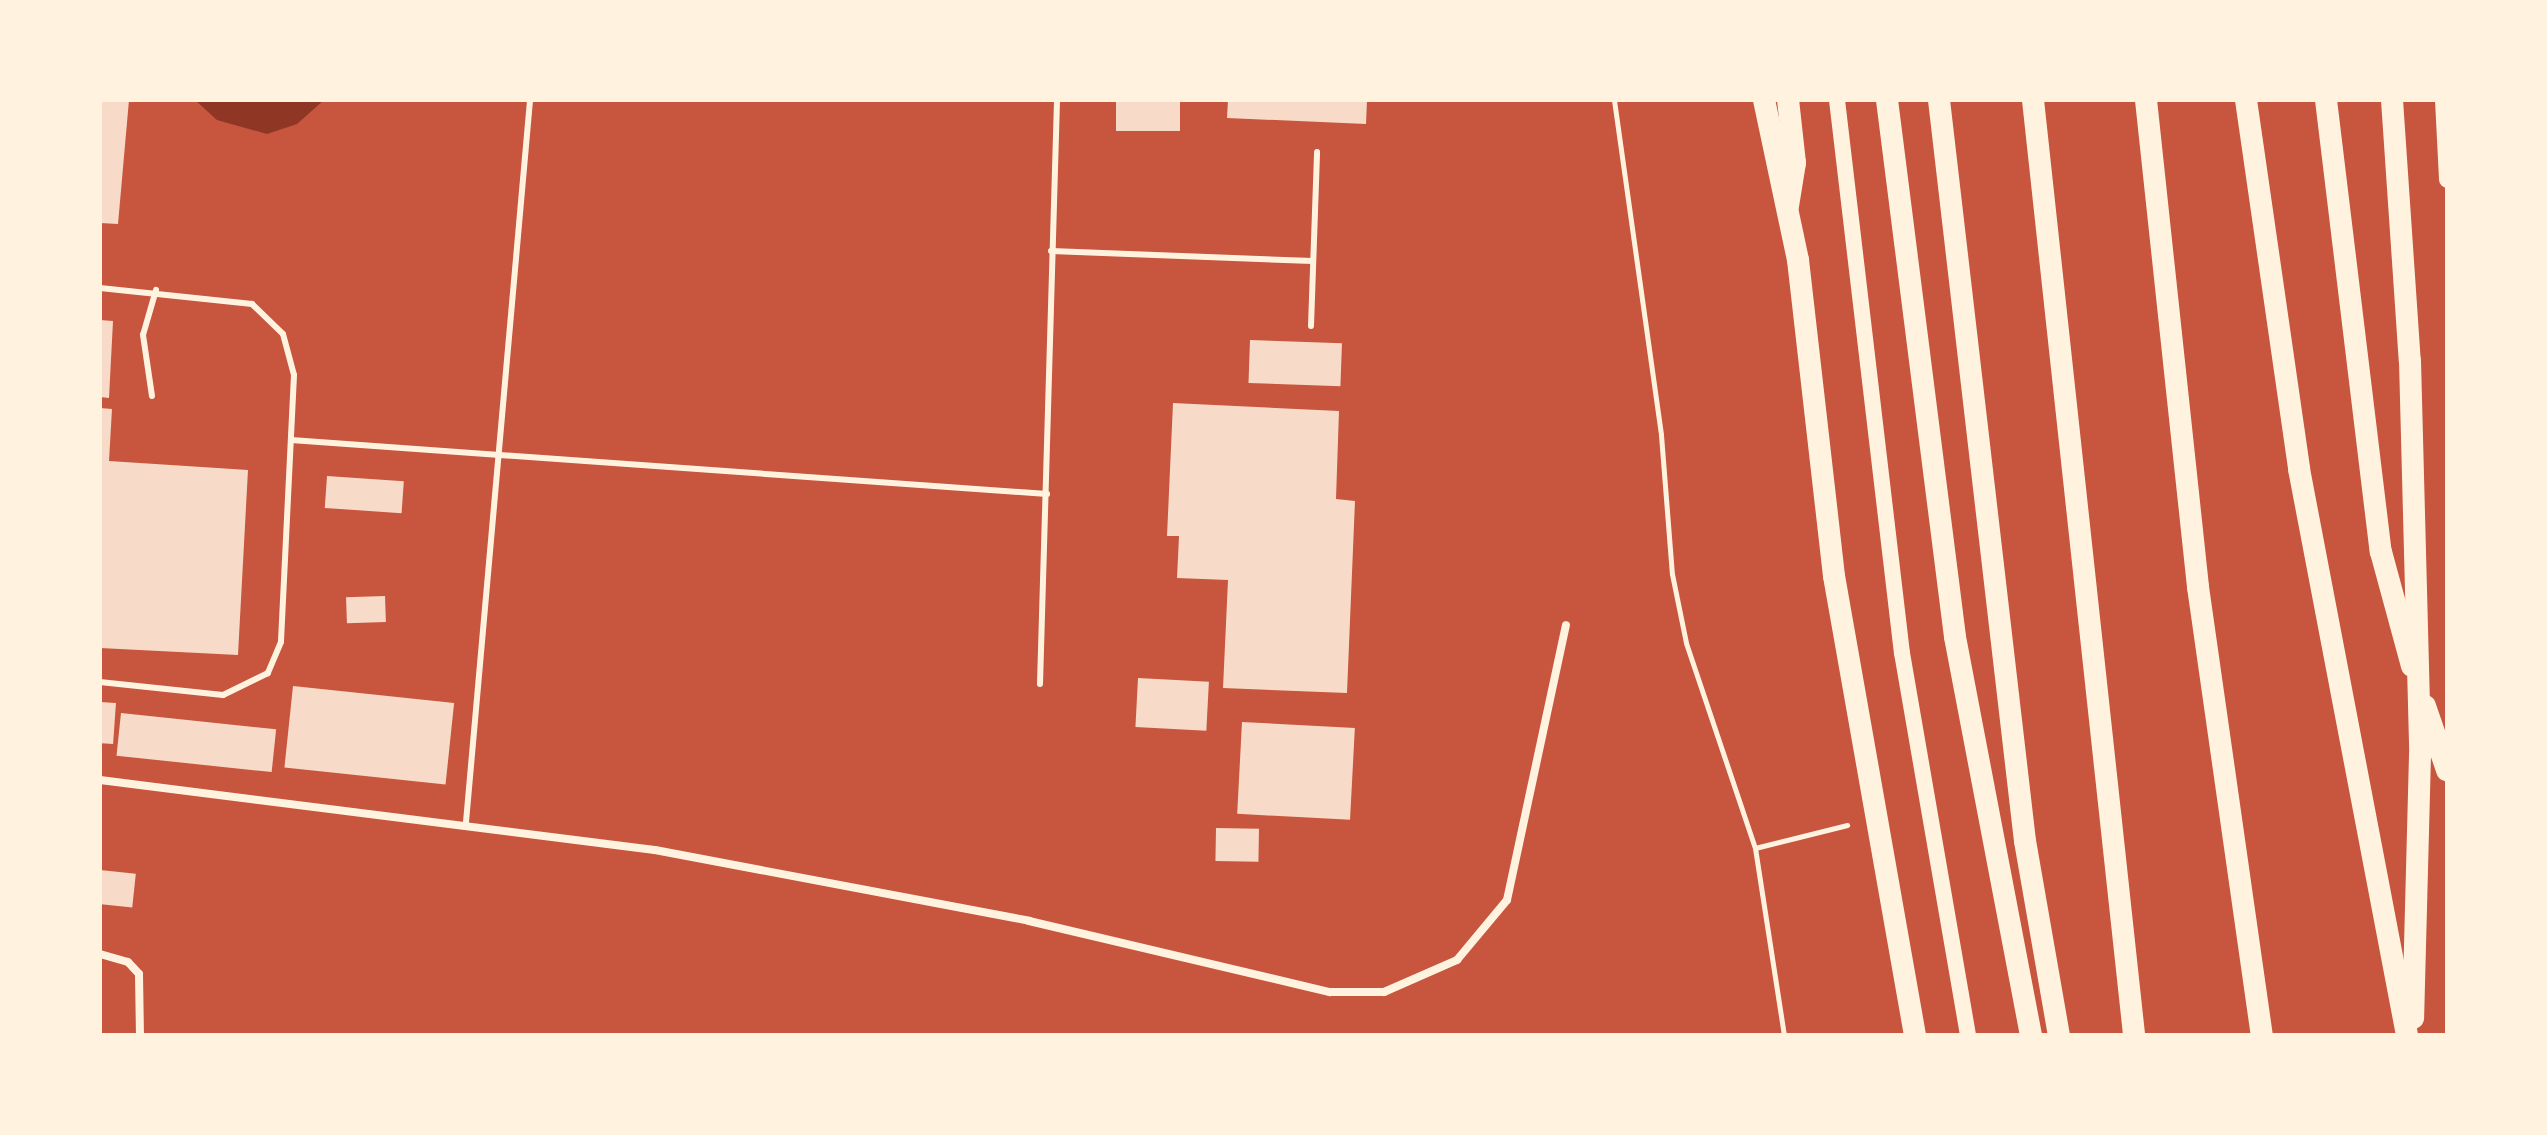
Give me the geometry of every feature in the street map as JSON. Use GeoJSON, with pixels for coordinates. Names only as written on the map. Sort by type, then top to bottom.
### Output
{"type":"FeatureCollection","features":[{"type":"Feature","properties":{"kind":"highway"},"geometry":{"type":"LineString","coordinates":[[1764,100],[1786,211],[1872,818],[1915,1035]]}},
{"type":"Feature","properties":{"kind":"highway"},"geometry":{"type":"LineString","coordinates":[[1786,211],[1795,163],[1788,100]]}},
{"type":"Feature","properties":{"kind":"highway"},"geometry":{"type":"LineString","coordinates":[[1887,100],[1955,637],[2031,1035]]}},
{"type":"Feature","properties":{"kind":"highway"},"geometry":{"type":"LineString","coordinates":[[1939,100],[2025,841],[2059,1035]]}},
{"type":"Feature","properties":{"kind":"highway"},"geometry":{"type":"LineString","coordinates":[[2033,100],[2134,1035]]}},
{"type":"Feature","properties":{"kind":"highway"},"geometry":{"type":"LineString","coordinates":[[2146,100],[2198,587],[2262,1035]]}},
{"type":"Feature","properties":{"kind":"highway"},"geometry":{"type":"LineString","coordinates":[[2246,100],[2299,469],[2410,1035]]}},
{"type":"Feature","properties":{"kind":"highway"},"geometry":{"type":"LineString","coordinates":[[2326,100],[2381,552],[2447,770]]}},
{"type":"Feature","properties":{"kind":"highway"},"geometry":{"type":"LineString","coordinates":[[2392,100],[2410,361],[2420,755],[2410,1035]]}},
{"type":"Feature","properties":{"kind":"main road"},"geometry":{"type":"LineString","coordinates":[[1837,100],[1902,653],[1968,1035]]}},
{"type":"Feature","properties":{"kind":"main road"},"geometry":{"type":"LineString","coordinates":[[2443,100],[2447,180]]}},
{"type":"Feature","properties":{"kind":"street"},"geometry":{"type":"LineString","coordinates":[[100,780],[466,822],[842,883],[1330,992],[1384,992],[1457,960],[1507,900],[1566,625]]}},
{"type":"Feature","properties":{"kind":"street"},"geometry":{"type":"LineString","coordinates":[[100,954],[128,962],[139,974],[140,1035]]}},
{"type":"Feature","properties":{"kind":"lane"},"geometry":{"type":"LineString","coordinates":[[466,822],[502,455],[530,100]]}},
{"type":"Feature","properties":{"kind":"lane"},"geometry":{"type":"LineString","coordinates":[[1040,684],[1057,100]]}},
{"type":"Feature","properties":{"kind":"lane"},"geometry":{"type":"LineString","coordinates":[[1311,326],[1317,152]]}},
{"type":"Feature","properties":{"kind":"lane"},"geometry":{"type":"LineString","coordinates":[[1051,251],[1313,261]]}},
{"type":"Feature","properties":{"kind":"lane"},"geometry":{"type":"LineString","coordinates":[[100,288],[231,297],[269,317],[292,354],[281,642],[268,673],[223,695],[100,682]]}},
{"type":"Feature","properties":{"kind":"lane"},"geometry":{"type":"LineString","coordinates":[[152,396],[143,335],[156,290]]}},
{"type":"Feature","properties":{"kind":"lane"},"geometry":{"type":"LineString","coordinates":[[291,440],[1047,494]]}},
{"type":"Feature","properties":{"kind":"path"},"geometry":{"type":"LineString","coordinates":[[1614,100],[1661,435],[1672,574],[1686,643],[1755,848],[1784,1035]]}},
{"type":"Feature","properties":{"kind":"path"},"geometry":{"type":"LineString","coordinates":[[1755,848],[1872,818]]}},
{"type":"Feature","properties":{"kind":"shaded area"},"geometry":{"type":"Polygon","coordinates":[[[195,100],[324,100],[297,124],[267,134],[217,120],[195,100]]]}},
{"type":"Feature","properties":{"kind":"building"},"geometry":{"type":"Polygon","coordinates":[[[100,100],[129,100],[118,224],[100,223],[100,100]]]}},
{"type":"Feature","properties":{"kind":"building"},"geometry":{"type":"Polygon","coordinates":[[[1116,100],[1180,100],[1180,131],[1116,131],[1116,100]]]}},
{"type":"Feature","properties":{"kind":"building"},"geometry":{"type":"Polygon","coordinates":[[[1228,100],[1367,100],[1366,124],[1227,118],[1228,100]]]}},
{"type":"Feature","properties":{"kind":"building"},"geometry":{"type":"Polygon","coordinates":[[[100,320],[113,321],[109,398],[100,397],[100,320]]]}},
{"type":"Feature","properties":{"kind":"building"},"geometry":{"type":"Polygon","coordinates":[[[1250,340],[1342,343],[1340,386],[1248,383],[1250,340]]]}},
{"type":"Feature","properties":{"kind":"building"},"geometry":{"type":"Polygon","coordinates":[[[1173,403],[1339,411],[1336,499],[1355,501],[1347,693],[1223,688],[1228,580],[1177,578],[1179,536],[1167,536],[1173,403]]]}},
{"type":"Feature","properties":{"kind":"building"},"geometry":{"type":"Polygon","coordinates":[[[100,408],[112,409],[109,461],[248,470],[238,655],[100,648],[100,408]]]}},
{"type":"Feature","properties":{"kind":"building"},"geometry":{"type":"Polygon","coordinates":[[[327,476],[404,481],[402,513],[325,508],[327,476]]]}},
{"type":"Feature","properties":{"kind":"building"},"geometry":{"type":"Polygon","coordinates":[[[385,596],[386,622],[347,623],[346,597],[385,596]]]}},
{"type":"Feature","properties":{"kind":"building"},"geometry":{"type":"Polygon","coordinates":[[[1138,678],[1209,682],[1206,731],[1135,727],[1138,678]]]}},
{"type":"Feature","properties":{"kind":"building"},"geometry":{"type":"Polygon","coordinates":[[[293,686],[454,703],[446,784],[284,768],[293,686]]]}},
{"type":"Feature","properties":{"kind":"building"},"geometry":{"type":"Polygon","coordinates":[[[100,702],[116,703],[113,744],[100,743],[100,702]]]}},
{"type":"Feature","properties":{"kind":"building"},"geometry":{"type":"Polygon","coordinates":[[[121,713],[276,729],[272,772],[117,756],[121,713]]]}},
{"type":"Feature","properties":{"kind":"building"},"geometry":{"type":"Polygon","coordinates":[[[1242,722],[1355,728],[1350,820],[1237,814],[1242,722]]]}},
{"type":"Feature","properties":{"kind":"building"},"geometry":{"type":"Polygon","coordinates":[[[1216,828],[1259,829],[1258,862],[1215,861],[1216,828]]]}},
{"type":"Feature","properties":{"kind":"building"},"geometry":{"type":"Polygon","coordinates":[[[100,870],[136,874],[132,908],[100,904],[100,870]]]}}]}
